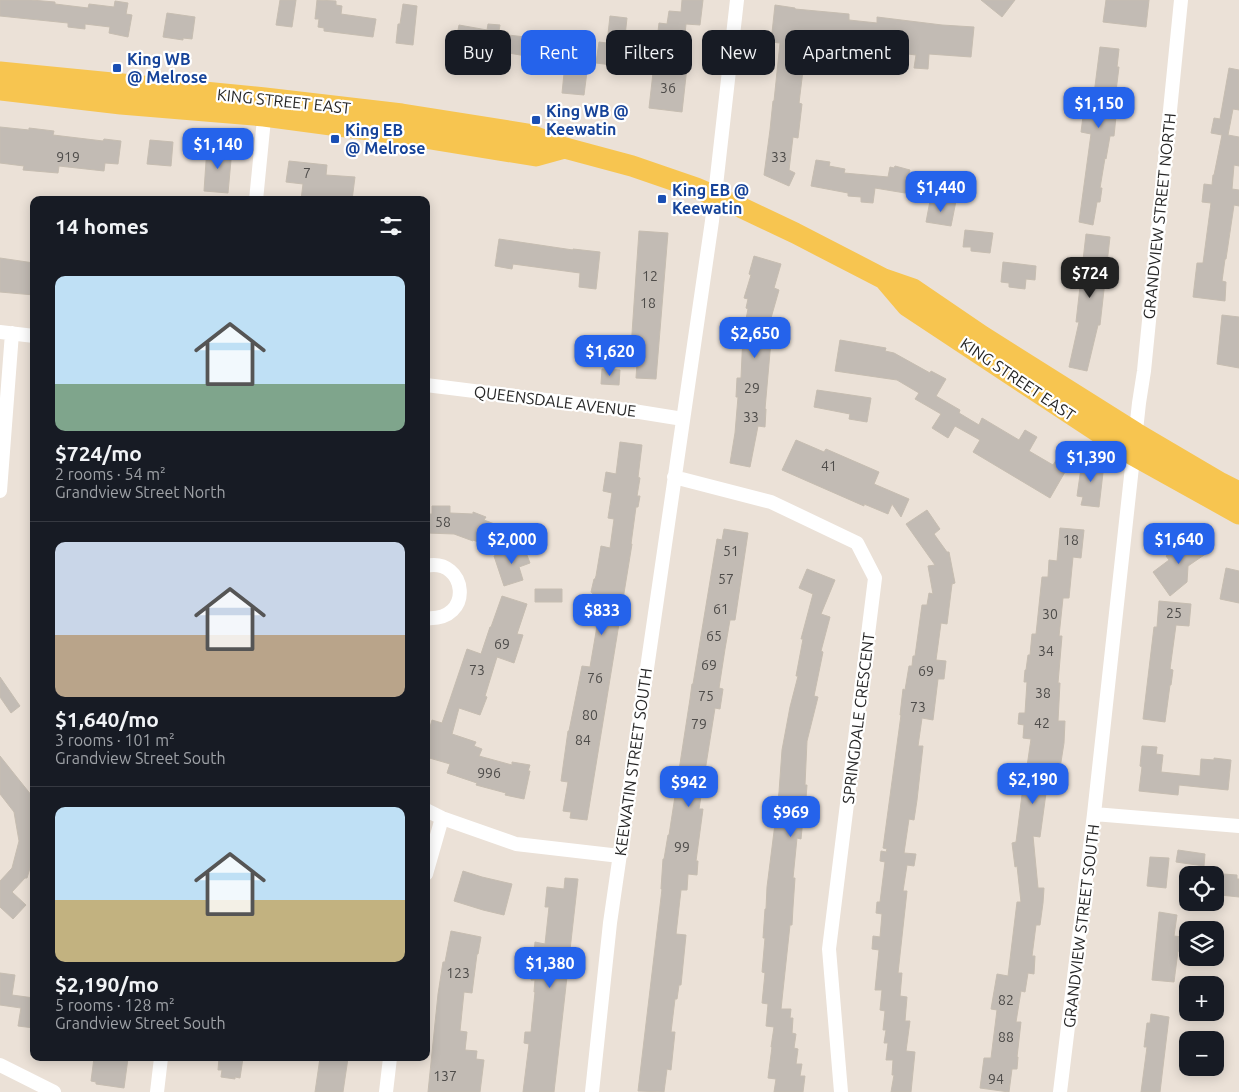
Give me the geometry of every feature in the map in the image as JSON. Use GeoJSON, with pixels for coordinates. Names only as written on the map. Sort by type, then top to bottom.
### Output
{"type":"FeatureCollection","features":[{"type":"Feature","properties":{"kind":"main road","name":"KING STREET EAST"},"geometry":{"type":"LineString","coordinates":[[0,72],[265,107]]}},
{"type":"Feature","properties":{"kind":"main road","name":"KING STREET EAST"},"geometry":{"type":"LineString","coordinates":[[0,90],[121,104],[265,107],[402,114],[528,134],[565,148],[632,166],[714,195],[884,278],[913,289],[982,336],[1136,433],[1239,492]]}},
{"type":"Feature","properties":{"kind":"main road","name":"KING STREET EAST"},"geometry":{"type":"LineString","coordinates":[[884,278],[907,306],[1133,455],[1239,514]]}},
{"type":"Feature","properties":{"kind":"street","name":"KEEWATIN STREET SOUTH"},"geometry":{"type":"LineString","coordinates":[[592,1092],[610,923],[712,221],[737,0]]}},
{"type":"Feature","properties":{"kind":"street","name":"GRANDVIEW STREET NORTH"},"geometry":{"type":"LineString","coordinates":[[1136,433],[1138,403],[1144,371],[1181,0]]}},
{"type":"Feature","properties":{"kind":"street"},"geometry":{"type":"LineString","coordinates":[[256,196],[265,107]]}},
{"type":"Feature","properties":{"kind":"street"},"geometry":{"type":"LineString","coordinates":[[0,491],[6,333],[30,336]]}},
{"type":"Feature","properties":{"kind":"street","name":"QUEENSDALE AVENUE"},"geometry":{"type":"LineString","coordinates":[[430,385],[627,410],[683,419]]}},
{"type":"Feature","properties":{"kind":"street","name":"GRANDVIEW STREET SOUTH"},"geometry":{"type":"LineString","coordinates":[[1060,1092],[1094,814],[1136,433]]}},
{"type":"Feature","properties":{"kind":"street","name":"SPRINGDALE CRESCENT"},"geometry":{"type":"LineString","coordinates":[[674,477],[771,502],[857,543],[875,578],[829,949],[841,1092]]}},
{"type":"Feature","properties":{"kind":"street"},"geometry":{"type":"LineString","coordinates":[[430,566],[437,565],[446,568],[458,581],[460,590],[459,600],[455,608],[440,618],[430,618]]}},
{"type":"Feature","properties":{"kind":"street"},"geometry":{"type":"LineString","coordinates":[[430,812],[516,844],[620,856]]}},
{"type":"Feature","properties":{"kind":"street"},"geometry":{"type":"LineString","coordinates":[[1094,814],[1239,826]]}},
{"type":"Feature","properties":{"kind":"street"},"geometry":{"type":"LineString","coordinates":[[430,860],[442,818]]}},
{"type":"Feature","properties":{"kind":"street"},"geometry":{"type":"LineString","coordinates":[[157,1092],[161,1061]]}},
{"type":"Feature","properties":{"kind":"street"},"geometry":{"type":"LineString","coordinates":[[386,1092],[390,1061]]}},
{"type":"Feature","properties":{"kind":"street"},"geometry":{"type":"LineString","coordinates":[[0,1065],[54,1092]]}},
{"type":"Feature","properties":{"kind":"building"},"geometry":{"type":"Polygon","coordinates":[[[0,0],[55,2],[55,4],[88,8],[89,4],[114,7],[115,1],[128,3],[126,14],[132,15],[128,37],[109,33],[110,27],[85,24],[85,29],[68,27],[68,23],[0,16],[0,0]]]}},
{"type":"Feature","properties":{"kind":"building"},"geometry":{"type":"Polygon","coordinates":[[[280,0],[296,0],[292,27],[276,25],[280,0]]]}},
{"type":"Feature","properties":{"kind":"building"},"geometry":{"type":"Polygon","coordinates":[[[317,0],[336,1],[336,5],[342,6],[341,14],[376,19],[373,37],[324,31],[324,28],[318,27],[319,19],[315,19],[317,0]]]}},
{"type":"Feature","properties":{"kind":"building"},"geometry":{"type":"Polygon","coordinates":[[[682,0],[703,0],[700,25],[686,24],[685,30],[658,30],[659,23],[667,24],[669,11],[681,12],[682,0]]]}},
{"type":"Feature","properties":{"kind":"building"},"geometry":{"type":"Polygon","coordinates":[[[981,0],[1015,0],[1002,17],[981,0]]]}},
{"type":"Feature","properties":{"kind":"building"},"geometry":{"type":"Polygon","coordinates":[[[1106,0],[1149,0],[1146,27],[1103,22],[1106,0]]]}},
{"type":"Feature","properties":{"kind":"building"},"geometry":{"type":"Polygon","coordinates":[[[403,4],[417,6],[413,45],[396,43],[403,4]]]}},
{"type":"Feature","properties":{"kind":"building"},"geometry":{"type":"Polygon","coordinates":[[[775,5],[795,9],[849,14],[849,20],[877,23],[877,17],[974,27],[971,57],[929,54],[928,69],[914,68],[916,55],[909,54],[909,30],[785,30],[785,75],[802,75],[799,103],[802,104],[798,138],[793,137],[789,170],[795,173],[789,186],[764,175],[780,43],[775,42],[775,30],[772,30],[775,5]]]}},
{"type":"Feature","properties":{"kind":"building"},"geometry":{"type":"Polygon","coordinates":[[[167,13],[195,17],[192,39],[183,38],[183,40],[163,37],[167,13]]]}},
{"type":"Feature","properties":{"kind":"building"},"geometry":{"type":"Polygon","coordinates":[[[610,16],[627,18],[626,30],[608,30],[610,16]]]}},
{"type":"Feature","properties":{"kind":"building"},"geometry":{"type":"Polygon","coordinates":[[[488,24],[500,25],[499,30],[487,30],[488,24]]]}},
{"type":"Feature","properties":{"kind":"building"},"geometry":{"type":"Polygon","coordinates":[[[459,25],[487,30],[458,30],[459,25]]]}},
{"type":"Feature","properties":{"kind":"building"},"geometry":{"type":"Polygon","coordinates":[[[511,35],[521,36],[521,55],[511,53],[511,35]]]}},
{"type":"Feature","properties":{"kind":"building"},"geometry":{"type":"Polygon","coordinates":[[[599,42],[606,43],[606,64],[596,63],[599,42]]]}},
{"type":"Feature","properties":{"kind":"building"},"geometry":{"type":"Polygon","coordinates":[[[1100,47],[1119,49],[1117,67],[1119,67],[1114,107],[1117,107],[1114,136],[1110,136],[1100,188],[1102,188],[1100,202],[1097,202],[1093,225],[1079,222],[1091,134],[1081,132],[1086,93],[1094,94],[1100,47]]]}},
{"type":"Feature","properties":{"kind":"building"},"geometry":{"type":"Polygon","coordinates":[[[1229,68],[1239,70],[1239,110],[1233,109],[1228,135],[1239,137],[1239,166],[1234,165],[1232,189],[1239,190],[1239,206],[1234,205],[1225,259],[1222,281],[1226,282],[1225,301],[1193,297],[1197,263],[1203,263],[1211,203],[1202,202],[1204,184],[1212,185],[1222,135],[1211,133],[1214,118],[1220,119],[1229,68]]]}},
{"type":"Feature","properties":{"kind":"building"},"geometry":{"type":"Polygon","coordinates":[[[564,75],[587,75],[584,95],[562,93],[564,75]]]}},
{"type":"Feature","properties":{"kind":"building"},"geometry":{"type":"Polygon","coordinates":[[[653,75],[686,75],[682,112],[649,108],[653,75]]]}},
{"type":"Feature","properties":{"kind":"building"},"geometry":{"type":"Polygon","coordinates":[[[0,127],[29,130],[29,128],[54,131],[53,135],[103,141],[104,139],[121,141],[118,164],[105,163],[104,171],[59,166],[58,173],[23,170],[24,166],[0,163],[0,127]]]}},
{"type":"Feature","properties":{"kind":"building"},"geometry":{"type":"Polygon","coordinates":[[[150,140],[173,142],[171,166],[147,164],[150,140]]]}},
{"type":"Feature","properties":{"kind":"building"},"geometry":{"type":"Polygon","coordinates":[[[207,147],[232,149],[228,193],[204,191],[207,147]]]}},
{"type":"Feature","properties":{"kind":"building"},"geometry":{"type":"Polygon","coordinates":[[[816,160],[830,162],[829,166],[845,169],[844,173],[888,177],[890,167],[894,168],[895,166],[910,170],[905,193],[875,188],[873,203],[861,202],[861,197],[848,196],[848,193],[811,186],[816,160]]]}},
{"type":"Feature","properties":{"kind":"building"},"geometry":{"type":"Polygon","coordinates":[[[289,161],[327,165],[326,175],[355,177],[353,196],[302,196],[303,184],[286,182],[289,161]]]}},
{"type":"Feature","properties":{"kind":"building"},"geometry":{"type":"Polygon","coordinates":[[[945,199],[956,201],[951,226],[926,222],[930,201],[944,204],[945,199]]]}},
{"type":"Feature","properties":{"kind":"building"},"geometry":{"type":"Polygon","coordinates":[[[965,230],[993,233],[990,253],[971,251],[971,247],[963,247],[965,230]]]}},
{"type":"Feature","properties":{"kind":"building"},"geometry":{"type":"Polygon","coordinates":[[[639,231],[668,233],[656,379],[636,378],[638,348],[631,348],[639,231]]]}},
{"type":"Feature","properties":{"kind":"building"},"geometry":{"type":"Polygon","coordinates":[[[1086,234],[1110,237],[1100,325],[1098,325],[1087,371],[1069,367],[1079,322],[1076,322],[1086,234]]]}},
{"type":"Feature","properties":{"kind":"building"},"geometry":{"type":"Polygon","coordinates":[[[499,239],[600,252],[596,289],[579,287],[580,273],[513,264],[512,269],[495,266],[499,239]]]}},
{"type":"Feature","properties":{"kind":"building"},"geometry":{"type":"Polygon","coordinates":[[[754,256],[781,264],[774,288],[779,290],[771,318],[773,318],[765,427],[758,426],[750,467],[730,463],[738,397],[736,397],[737,378],[741,378],[743,334],[748,309],[746,308],[748,299],[744,298],[754,256]]]}},
{"type":"Feature","properties":{"kind":"building"},"geometry":{"type":"Polygon","coordinates":[[[0,258],[30,262],[30,295],[0,292],[0,258]]]}},
{"type":"Feature","properties":{"kind":"building"},"geometry":{"type":"Polygon","coordinates":[[[1003,262],[1036,266],[1035,280],[1026,279],[1025,289],[1009,287],[1009,283],[1001,282],[1003,262]]]}},
{"type":"Feature","properties":{"kind":"building"},"geometry":{"type":"Polygon","coordinates":[[[1222,315],[1239,317],[1239,368],[1217,364],[1222,315]]]}},
{"type":"Feature","properties":{"kind":"building"},"geometry":{"type":"Polygon","coordinates":[[[840,340],[886,348],[885,351],[894,353],[930,373],[931,371],[946,379],[936,396],[960,410],[959,413],[979,425],[982,418],[1019,440],[1025,430],[1037,437],[1029,451],[1053,465],[1062,451],[1073,458],[1050,498],[973,452],[980,440],[955,426],[948,438],[932,428],[941,414],[915,399],[919,393],[897,380],[835,371],[840,340]]]}},
{"type":"Feature","properties":{"kind":"building"},"geometry":{"type":"Polygon","coordinates":[[[602,369],[620,370],[619,385],[601,384],[602,369]]]}},
{"type":"Feature","properties":{"kind":"building"},"geometry":{"type":"Polygon","coordinates":[[[817,390],[871,398],[867,422],[849,419],[850,414],[814,407],[817,390]]]}},
{"type":"Feature","properties":{"kind":"building"},"geometry":{"type":"Polygon","coordinates":[[[796,440],[824,452],[826,449],[879,472],[874,484],[909,499],[901,517],[892,504],[888,514],[864,504],[864,506],[782,470],[796,440]]]}},
{"type":"Feature","properties":{"kind":"building"},"geometry":{"type":"Polygon","coordinates":[[[620,442],[642,445],[637,496],[640,496],[638,507],[636,507],[632,544],[587,820],[570,818],[571,812],[563,811],[568,782],[561,781],[568,731],[582,666],[590,667],[602,597],[592,595],[593,593],[591,592],[601,546],[610,548],[614,519],[608,518],[612,493],[603,491],[606,472],[616,474],[620,442]]]}},
{"type":"Feature","properties":{"kind":"building"},"geometry":{"type":"Polygon","coordinates":[[[1082,461],[1104,464],[1099,507],[1081,505],[1083,497],[1077,496],[1082,461]]]}},
{"type":"Feature","properties":{"kind":"building"},"geometry":{"type":"Polygon","coordinates":[[[432,506],[450,506],[450,513],[473,514],[473,512],[486,517],[484,520],[505,528],[497,549],[454,534],[430,533],[430,514],[432,514],[432,506]]]}},
{"type":"Feature","properties":{"kind":"building"},"geometry":{"type":"Polygon","coordinates":[[[927,510],[940,529],[934,534],[947,552],[949,552],[955,583],[952,584],[947,624],[941,623],[936,660],[946,661],[944,679],[938,679],[933,720],[922,718],[918,746],[923,746],[917,800],[914,820],[909,819],[904,853],[916,854],[914,866],[907,865],[903,891],[907,891],[898,973],[902,973],[900,996],[907,997],[905,1021],[910,1021],[906,1051],[915,1052],[911,1092],[891,1092],[894,1075],[892,1075],[893,1060],[886,1060],[888,1043],[884,1043],[886,1030],[883,1030],[885,1011],[880,1010],[882,990],[875,990],[879,950],[872,949],[873,936],[880,937],[882,914],[876,913],[877,902],[880,902],[885,862],[880,861],[881,851],[886,852],[887,849],[883,848],[903,689],[905,690],[909,666],[912,666],[913,656],[915,656],[922,605],[927,605],[929,593],[933,594],[928,566],[935,565],[906,524],[927,510]]]}},
{"type":"Feature","properties":{"kind":"building"},"geometry":{"type":"Polygon","coordinates":[[[1060,528],[1084,530],[1081,558],[1073,557],[1069,598],[1063,598],[1059,636],[1062,636],[1058,683],[1060,683],[1058,721],[1065,721],[1064,743],[1057,787],[1047,786],[1040,837],[1033,836],[1038,888],[1044,888],[1043,903],[1040,925],[1036,925],[1032,956],[1035,956],[1034,974],[1028,973],[1025,992],[1021,991],[1016,1022],[1021,1022],[1017,1069],[1012,1069],[1009,1092],[980,1088],[984,1058],[991,1058],[997,1010],[991,1009],[997,974],[1008,976],[1017,902],[1021,902],[1012,843],[1016,842],[1031,739],[1023,738],[1024,725],[1018,724],[1019,713],[1025,713],[1027,682],[1024,682],[1025,670],[1028,655],[1030,655],[1032,634],[1036,634],[1042,577],[1048,577],[1049,560],[1057,561],[1060,528]]]}},
{"type":"Feature","properties":{"kind":"building"},"geometry":{"type":"Polygon","coordinates":[[[724,529],[748,533],[735,620],[730,620],[725,649],[719,688],[723,689],[720,709],[715,708],[699,809],[703,809],[696,861],[698,861],[697,875],[688,874],[687,890],[681,890],[676,934],[686,935],[681,985],[679,985],[677,999],[675,999],[671,1032],[675,1032],[671,1070],[667,1069],[664,1092],[638,1091],[662,889],[663,859],[669,835],[717,539],[722,540],[724,529]]]}},
{"type":"Feature","properties":{"kind":"building"},"geometry":{"type":"Polygon","coordinates":[[[1195,536],[1207,553],[1188,566],[1187,582],[1170,596],[1153,572],[1169,560],[1166,556],[1195,536]]]}},
{"type":"Feature","properties":{"kind":"building"},"geometry":{"type":"Polygon","coordinates":[[[523,545],[530,563],[519,567],[523,580],[504,586],[494,556],[523,545]]]}},
{"type":"Feature","properties":{"kind":"building"},"geometry":{"type":"Polygon","coordinates":[[[1226,568],[1239,571],[1239,603],[1220,599],[1226,568]]]}},
{"type":"Feature","properties":{"kind":"building"},"geometry":{"type":"Polygon","coordinates":[[[807,569],[835,580],[821,614],[830,617],[821,651],[823,652],[814,696],[818,697],[807,741],[806,798],[801,839],[797,838],[793,878],[795,878],[792,925],[790,925],[781,1009],[791,1009],[790,1018],[793,1018],[792,1033],[796,1034],[794,1048],[798,1049],[796,1064],[802,1064],[800,1076],[805,1076],[803,1092],[774,1092],[776,1079],[768,1078],[774,1027],[766,1026],[768,1004],[762,1003],[765,973],[762,972],[765,938],[763,938],[782,750],[798,676],[796,676],[803,639],[801,639],[813,594],[799,588],[807,569]]]}},
{"type":"Feature","properties":{"kind":"building"},"geometry":{"type":"Polygon","coordinates":[[[535,589],[562,589],[562,602],[535,602],[535,589]]]}},
{"type":"Feature","properties":{"kind":"building"},"geometry":{"type":"Polygon","coordinates":[[[502,596],[527,604],[517,634],[523,635],[514,663],[497,657],[485,696],[487,697],[480,715],[459,708],[452,734],[476,742],[474,746],[482,749],[479,756],[512,765],[512,762],[530,765],[524,799],[505,795],[506,793],[476,785],[477,783],[447,773],[450,764],[430,758],[430,727],[432,720],[442,723],[467,649],[481,654],[502,596]]]}},
{"type":"Feature","properties":{"kind":"building"},"geometry":{"type":"Polygon","coordinates":[[[1159,601],[1191,604],[1189,626],[1176,625],[1170,669],[1173,670],[1165,722],[1143,719],[1154,627],[1157,627],[1159,601]]]}},
{"type":"Feature","properties":{"kind":"building"},"geometry":{"type":"Polygon","coordinates":[[[0,677],[20,706],[11,713],[0,697],[0,677]]]}},
{"type":"Feature","properties":{"kind":"building"},"geometry":{"type":"Polygon","coordinates":[[[1142,746],[1157,747],[1156,754],[1163,755],[1161,772],[1200,776],[1201,759],[1231,760],[1228,790],[1179,785],[1178,795],[1139,791],[1142,746]]]}},
{"type":"Feature","properties":{"kind":"building"},"geometry":{"type":"Polygon","coordinates":[[[0,756],[30,794],[30,868],[27,878],[12,892],[26,905],[13,919],[0,907],[0,881],[12,868],[19,841],[14,812],[0,794],[0,756]]]}},
{"type":"Feature","properties":{"kind":"building"},"geometry":{"type":"Polygon","coordinates":[[[1178,850],[1205,854],[1204,866],[1176,862],[1178,850]]]}},
{"type":"Feature","properties":{"kind":"building"},"geometry":{"type":"Polygon","coordinates":[[[1150,857],[1169,858],[1166,888],[1147,886],[1150,857]]]}},
{"type":"Feature","properties":{"kind":"building"},"geometry":{"type":"Polygon","coordinates":[[[463,871],[512,884],[504,915],[454,901],[463,871]]]}},
{"type":"Feature","properties":{"kind":"building"},"geometry":{"type":"Polygon","coordinates":[[[1224,874],[1237,875],[1237,879],[1239,879],[1239,897],[1224,895],[1224,874]]]}},
{"type":"Feature","properties":{"kind":"building"},"geometry":{"type":"Polygon","coordinates":[[[565,878],[578,879],[554,1092],[523,1092],[529,1044],[524,1043],[525,1032],[531,1032],[535,992],[535,980],[531,980],[535,942],[545,944],[549,907],[545,907],[547,887],[564,889],[565,878]]]}},
{"type":"Feature","properties":{"kind":"building"},"geometry":{"type":"Polygon","coordinates":[[[1159,912],[1177,915],[1174,936],[1179,937],[1179,951],[1174,982],[1152,980],[1159,912]]]}},
{"type":"Feature","properties":{"kind":"building"},"geometry":{"type":"Polygon","coordinates":[[[451,931],[481,937],[472,993],[464,992],[460,1031],[467,1032],[465,1050],[477,1051],[476,1059],[484,1060],[480,1092],[428,1092],[438,994],[443,962],[445,962],[451,931]]]}},
{"type":"Feature","properties":{"kind":"building"},"geometry":{"type":"Polygon","coordinates":[[[0,973],[15,975],[12,995],[30,997],[30,1028],[18,1026],[21,1008],[0,1005],[0,973]]]}},
{"type":"Feature","properties":{"kind":"building"},"geometry":{"type":"Polygon","coordinates":[[[1151,1014],[1169,1017],[1160,1092],[1141,1092],[1147,1047],[1144,1047],[1147,1023],[1150,1023],[1151,1014]]]}},
{"type":"Feature","properties":{"kind":"building"},"geometry":{"type":"Polygon","coordinates":[[[94,1061],[128,1061],[124,1088],[96,1084],[96,1082],[91,1081],[94,1061]]]}},
{"type":"Feature","properties":{"kind":"building"},"geometry":{"type":"Polygon","coordinates":[[[219,1061],[243,1061],[240,1078],[221,1077],[222,1070],[218,1070],[219,1061]]]}},
{"type":"Feature","properties":{"kind":"building"},"geometry":{"type":"Polygon","coordinates":[[[320,1061],[348,1061],[343,1092],[315,1092],[320,1061]]]}},
{"type":"Feature","properties":{"kind":"place","name":"King WB @ Melrose"},"geometry":{"type":"Point","coordinates":[117,68]}},
{"type":"Feature","properties":{"kind":"place","name":"King WB @ Keewatin"},"geometry":{"type":"Point","coordinates":[536,120]}},
{"type":"Feature","properties":{"kind":"place","name":"King EB @ Melrose"},"geometry":{"type":"Point","coordinates":[335,139]}},
{"type":"Feature","properties":{"kind":"place","name":"King EB @ Keewatin"},"geometry":{"type":"Point","coordinates":[662,199]}}]}
